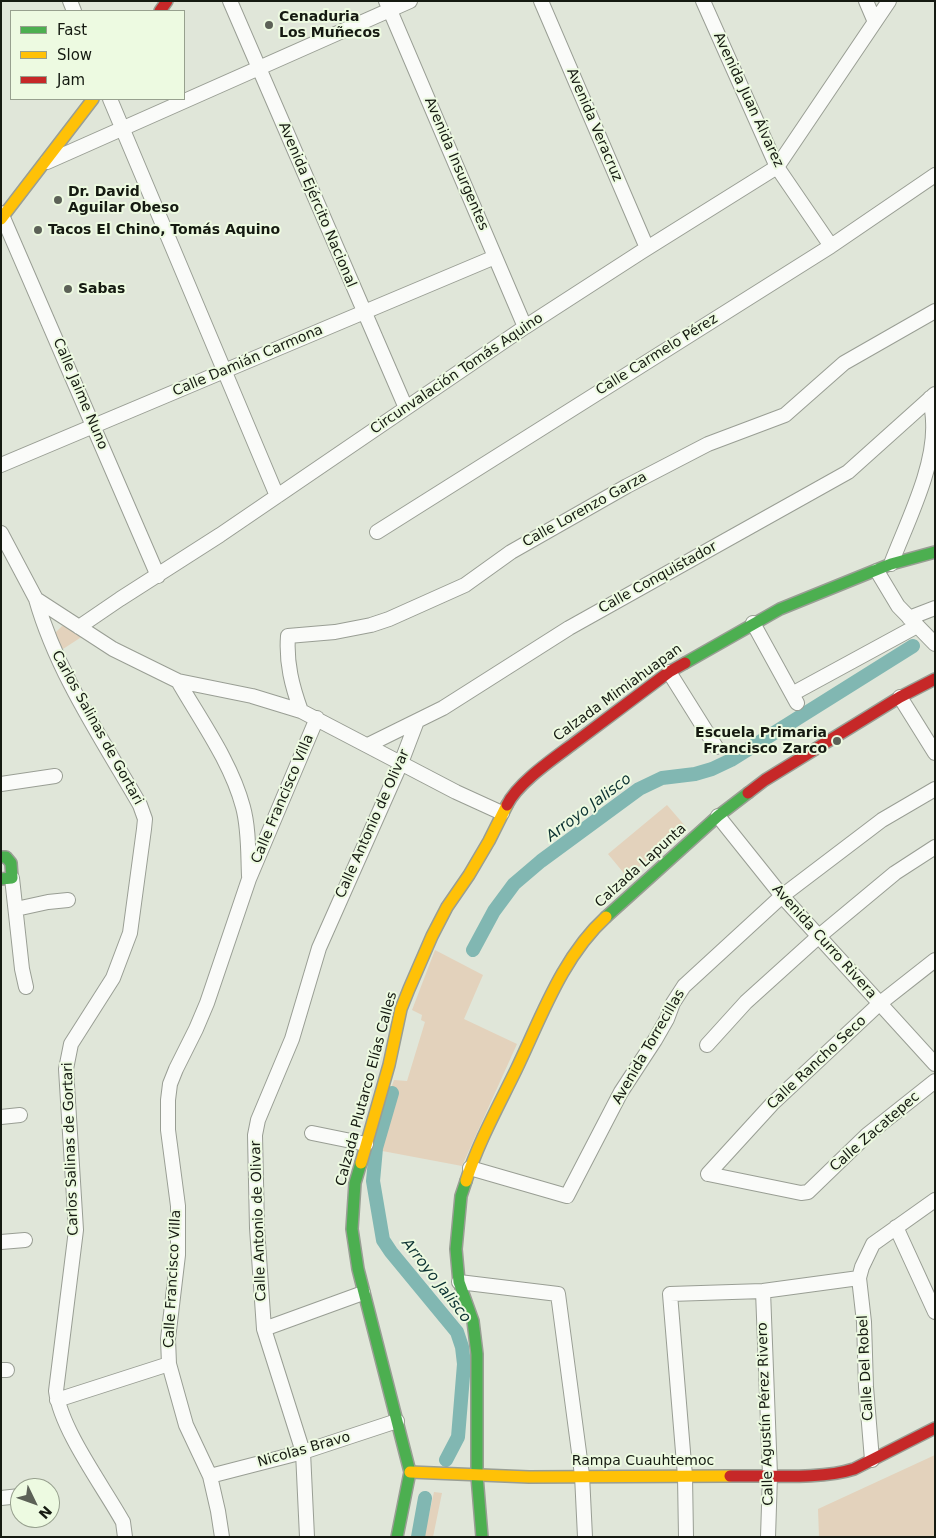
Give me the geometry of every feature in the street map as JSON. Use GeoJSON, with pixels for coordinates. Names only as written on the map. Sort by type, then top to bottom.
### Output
{"type":"FeatureCollection","features":[{"type":"Feature","properties":{"kind":"main road"},"geometry":{"type":"LineString","coordinates":[[2,216],[92,100]]}},
{"type":"Feature","properties":{"kind":"main road","name":"Calzada Mimiahuapan"},"geometry":{"type":"LineString","coordinates":[[502,813],[510,798],[532,776],[595,726],[669,672],[780,609],[877,572],[891,564],[935,552]]}},
{"type":"Feature","properties":{"kind":"main road","name":"Calzada Lapunta"},"geometry":{"type":"LineString","coordinates":[[482,1537],[477,1476],[475,1334],[459,1282],[456,1249],[461,1196],[470,1168],[488,1128],[552,995],[580,946],[591,931],[718,816],[765,780],[900,697],[935,679]]}},
{"type":"Feature","properties":{"kind":"main road","name":"Calzada Plutarco Elías Calles"},"geometry":{"type":"LineString","coordinates":[[397,1537],[410,1472],[358,1269],[352,1228],[355,1183],[389,1065],[401,1009],[432,936],[447,907],[489,841],[502,813]]}},
{"type":"Feature","properties":{"kind":"main road"},"geometry":{"type":"LineString","coordinates":[[4,857],[12,866],[7,878]]}},
{"type":"Feature","properties":{"kind":"main road","name":"Rampa Cuauhtemoc"},"geometry":{"type":"LineString","coordinates":[[410,1472],[477,1476],[838,1474],[872,1460],[935,1428]]}},
{"type":"Feature","properties":{"kind":"street","name":"Avenida Ejército Nacional"},"geometry":{"type":"LineString","coordinates":[[230,1],[406,408]]}},
{"type":"Feature","properties":{"kind":"street"},"geometry":{"type":"LineString","coordinates":[[44,163],[258,68],[388,6],[410,1]]}},
{"type":"Feature","properties":{"kind":"street","name":"Avenida Veracruz"},"geometry":{"type":"LineString","coordinates":[[541,1],[647,248]]}},
{"type":"Feature","properties":{"kind":"street","name":"Avenida Juan Álvarez"},"geometry":{"type":"LineString","coordinates":[[703,1],[777,167],[831,246]]}},
{"type":"Feature","properties":{"kind":"street"},"geometry":{"type":"LineString","coordinates":[[866,1],[876,22]]}},
{"type":"Feature","properties":{"kind":"street","name":"Circunvalación Tomás Aquino"},"geometry":{"type":"LineString","coordinates":[[79,627],[277,496],[525,327],[777,167],[890,1]]}},
{"type":"Feature","properties":{"kind":"street","name":"Avenida Insurgentes"},"geometry":{"type":"LineString","coordinates":[[388,6],[525,327]]}},
{"type":"Feature","properties":{"kind":"street"},"geometry":{"type":"LineString","coordinates":[[110,100],[277,496]]}},
{"type":"Feature","properties":{"kind":"street","name":"Calle Carmelo Pérez"},"geometry":{"type":"LineString","coordinates":[[377,532],[831,246],[935,175]]}},
{"type":"Feature","properties":{"kind":"street","name":"Calle Jaime Nuno"},"geometry":{"type":"LineString","coordinates":[[2,216],[158,576]]}},
{"type":"Feature","properties":{"kind":"street","name":"Calle Damián Carmona"},"geometry":{"type":"LineString","coordinates":[[1,465],[495,257]]}},
{"type":"Feature","properties":{"kind":"street","name":"Calle Lorenzo Garza"},"geometry":{"type":"LineString","coordinates":[[301,711],[288,667],[288,636],[336,632],[371,625],[390,619],[465,585],[511,552],[635,482],[708,444],[785,415],[844,363],[935,310]]}},
{"type":"Feature","properties":{"kind":"street"},"geometry":{"type":"LineString","coordinates":[[891,564],[922,485],[931,450],[934,422],[932,396]]}},
{"type":"Feature","properties":{"kind":"street","name":"Calle Conquistador"},"geometry":{"type":"LineString","coordinates":[[368,745],[443,708],[569,628],[848,472],[932,396]]}},
{"type":"Feature","properties":{"kind":"street"},"geometry":{"type":"LineString","coordinates":[[1,533],[36,599],[113,649],[178,681],[252,696],[301,711],[456,792],[502,813]]}},
{"type":"Feature","properties":{"kind":"street"},"geometry":{"type":"LineString","coordinates":[[877,572],[898,606],[935,644]]}},
{"type":"Feature","properties":{"kind":"street","name":"Carlos Salinas de Gortari"},"geometry":{"type":"LineString","coordinates":[[36,599],[47,635],[83,708],[140,805],[145,819],[130,933],[113,978],[68,1050],[66,1069],[68,1117],[76,1230],[56,1391],[57,1400],[73,1436],[123,1522],[125,1537]]}},
{"type":"Feature","properties":{"kind":"street"},"geometry":{"type":"LineString","coordinates":[[753,624],[795,699],[935,608]]}},
{"type":"Feature","properties":{"kind":"street","name":"Carlos Salinas de Gortari"},"geometry":{"type":"LineString","coordinates":[[47,635],[53,625],[66,620]]}},
{"type":"Feature","properties":{"kind":"street"},"geometry":{"type":"LineString","coordinates":[[669,672],[716,747]]}},
{"type":"Feature","properties":{"kind":"street","name":"Calle Francisco Villa"},"geometry":{"type":"LineString","coordinates":[[178,681],[213,742],[236,787],[244,808],[249,879]]}},
{"type":"Feature","properties":{"kind":"street"},"geometry":{"type":"LineString","coordinates":[[900,697],[935,753]]}},
{"type":"Feature","properties":{"kind":"street","name":"Calle Francisco Villa"},"geometry":{"type":"LineString","coordinates":[[222,1537],[210,1476],[186,1424],[169,1364],[168,1339],[176,1281],[178,1206],[168,1130],[168,1100],[170,1084],[207,1004],[249,879],[317,718]]}},
{"type":"Feature","properties":{"kind":"street","name":"Calle Antonio de Olivar"},"geometry":{"type":"LineString","coordinates":[[307,1537],[304,1452],[264,1329],[257,1228],[255,1156],[258,1120],[292,1039],[319,948],[401,763],[417,721]]}},
{"type":"Feature","properties":{"kind":"street"},"geometry":{"type":"LineString","coordinates":[[1,784],[55,776]]}},
{"type":"Feature","properties":{"kind":"street","name":"Avenida Torrecillas"},"geometry":{"type":"LineString","coordinates":[[470,1168],[567,1196],[621,1092],[655,1040],[667,1019],[672,1003],[684,986],[782,896],[882,820],[935,789]]}},
{"type":"Feature","properties":{"kind":"street","name":"Avenida Curro Rivera"},"geometry":{"type":"LineString","coordinates":[[718,816],[782,896],[935,1064]]}},
{"type":"Feature","properties":{"kind":"street"},"geometry":{"type":"LineString","coordinates":[[707,1045],[746,1002],[818,937],[895,873],[935,847]]}},
{"type":"Feature","properties":{"kind":"street"},"geometry":{"type":"LineString","coordinates":[[7,878],[16,909],[22,969],[26,986]]}},
{"type":"Feature","properties":{"kind":"street"},"geometry":{"type":"LineString","coordinates":[[16,909],[68,900]]}},
{"type":"Feature","properties":{"kind":"street","name":"Calle Rancho Seco"},"geometry":{"type":"LineString","coordinates":[[816,1184],[808,1192],[801,1193],[708,1174],[772,1104],[879,1004],[935,960]]}},
{"type":"Feature","properties":{"kind":"street","name":"Calle Zacatepec"},"geometry":{"type":"LineString","coordinates":[[816,1184],[868,1135],[935,1082]]}},
{"type":"Feature","properties":{"kind":"street"},"geometry":{"type":"LineString","coordinates":[[1,1117],[20,1115]]}},
{"type":"Feature","properties":{"kind":"street"},"geometry":{"type":"LineString","coordinates":[[312,1133],[366,1144]]}},
{"type":"Feature","properties":{"kind":"street"},"geometry":{"type":"LineString","coordinates":[[686,1537],[685,1476],[670,1294],[763,1291],[859,1278],[862,1266],[873,1244],[935,1200]]}},
{"type":"Feature","properties":{"kind":"street"},"geometry":{"type":"LineString","coordinates":[[896,1226],[935,1312]]}},
{"type":"Feature","properties":{"kind":"street"},"geometry":{"type":"LineString","coordinates":[[1,1242],[25,1240]]}},
{"type":"Feature","properties":{"kind":"street","name":"Calle Del Robel"},"geometry":{"type":"LineString","coordinates":[[859,1278],[864,1322],[866,1387],[872,1460]]}},
{"type":"Feature","properties":{"kind":"street"},"geometry":{"type":"LineString","coordinates":[[459,1282],[558,1294],[582,1476],[585,1537]]}},
{"type":"Feature","properties":{"kind":"street","name":"Calle Agustín Pérez Rivero"},"geometry":{"type":"LineString","coordinates":[[763,1291],[770,1475],[768,1537]]}},
{"type":"Feature","properties":{"kind":"street"},"geometry":{"type":"LineString","coordinates":[[264,1329],[363,1293]]}},
{"type":"Feature","properties":{"kind":"street"},"geometry":{"type":"LineString","coordinates":[[57,1400],[169,1364]]}},
{"type":"Feature","properties":{"kind":"street","name":"Nicolas Bravo"},"geometry":{"type":"LineString","coordinates":[[210,1476],[304,1452],[397,1421]]}},
{"type":"Feature","properties":{"kind":"shaded area"},"geometry":{"type":"Polygon","coordinates":[[[62,626],[69,627],[83,636],[63,649],[55,636],[62,626]]]}},
{"type":"Feature","properties":{"kind":"shaded area"},"geometry":{"type":"Polygon","coordinates":[[[667,805],[686,827],[627,877],[608,854],[667,805]]]}},
{"type":"Feature","properties":{"kind":"shaded area"},"geometry":{"type":"Polygon","coordinates":[[[435,950],[483,975],[464,1019],[517,1044],[462,1166],[377,1150],[395,1095],[390,1091],[394,1080],[407,1081],[425,1022],[421,1020],[422,1015],[412,1010],[435,950]]]}},
{"type":"Feature","properties":{"kind":"shaded area"},"geometry":{"type":"Polygon","coordinates":[[[935,1455],[935,1537],[819,1537],[818,1509],[935,1455]]]}},
{"type":"Feature","properties":{"kind":"shaded area"},"geometry":{"type":"Polygon","coordinates":[[[434,1492],[442,1493],[433,1537],[424,1537],[434,1492]]]}},
{"type":"Feature","properties":{"kind":"waterway","name":"Arroyo Jalisco"},"geometry":{"type":"LineString","coordinates":[[473,950],[494,911],[514,884],[541,861],[639,789],[662,778],[695,774],[712,769],[731,760],[913,646]]}},
{"type":"Feature","properties":{"kind":"waterway","name":"Arroyo Jalisco"},"geometry":{"type":"LineString","coordinates":[[392,1093],[376,1148],[373,1181],[383,1240],[457,1332],[462,1347],[464,1364],[458,1437],[446,1460]]}},
{"type":"Feature","properties":{"kind":"waterway","name":"Arroyo Jalisco"},"geometry":{"type":"LineString","coordinates":[[418,1537],[425,1498]]}},
{"type":"Feature","properties":{"kind":"traffic: fast"},"geometry":{"type":"LineString","coordinates":[[685,663],[780,609],[891,564],[935,552]]}},
{"type":"Feature","properties":{"kind":"traffic: fast"},"geometry":{"type":"LineString","coordinates":[[606,917],[718,816],[748,793]]}},
{"type":"Feature","properties":{"kind":"traffic: fast"},"geometry":{"type":"LineString","coordinates":[[1,857],[6,857],[11,863],[12,878],[1,879]]}},
{"type":"Feature","properties":{"kind":"traffic: fast"},"geometry":{"type":"LineString","coordinates":[[361,1163],[355,1183],[352,1229],[358,1269],[410,1472],[397,1537]]}},
{"type":"Feature","properties":{"kind":"traffic: fast"},"geometry":{"type":"LineString","coordinates":[[466,1181],[461,1196],[456,1249],[459,1282],[473,1321],[477,1354],[477,1476],[482,1537]]}},
{"type":"Feature","properties":{"kind":"traffic: slow"},"geometry":{"type":"LineString","coordinates":[[1,219],[92,100]]}},
{"type":"Feature","properties":{"kind":"traffic: slow"},"geometry":{"type":"LineString","coordinates":[[361,1163],[389,1065],[401,1009],[409,989],[447,907],[469,875],[507,805]]}},
{"type":"Feature","properties":{"kind":"traffic: slow"},"geometry":{"type":"LineString","coordinates":[[466,1181],[482,1139],[554,989],[577,950],[606,917]]}},
{"type":"Feature","properties":{"kind":"traffic: slow"},"geometry":{"type":"LineString","coordinates":[[410,1472],[529,1477],[730,1476]]}},
{"type":"Feature","properties":{"kind":"traffic: jam"},"geometry":{"type":"LineString","coordinates":[[161,10],[167,1]]}},
{"type":"Feature","properties":{"kind":"traffic: jam"},"geometry":{"type":"LineString","coordinates":[[507,805],[512,796],[538,770],[669,672],[685,663]]}},
{"type":"Feature","properties":{"kind":"traffic: jam"},"geometry":{"type":"LineString","coordinates":[[748,793],[765,780],[900,697],[935,679]]}},
{"type":"Feature","properties":{"kind":"traffic: jam"},"geometry":{"type":"LineString","coordinates":[[730,1476],[810,1476],[854,1469],[935,1428]]}},
{"type":"Feature","properties":{"kind":"place","name":"Cenaduria Los Muñecos"},"geometry":{"type":"Point","coordinates":[269,25]}},
{"type":"Feature","properties":{"kind":"place","name":"Dr. David Aguilar Obeso"},"geometry":{"type":"Point","coordinates":[58,200]}},
{"type":"Feature","properties":{"kind":"place","name":"Tacos El Chino, Tomás Aquino"},"geometry":{"type":"Point","coordinates":[38,230]}},
{"type":"Feature","properties":{"kind":"place","name":"Sabas"},"geometry":{"type":"Point","coordinates":[68,289]}},
{"type":"Feature","properties":{"kind":"place","name":"Escuela Primaria Francisco Zarco"},"geometry":{"type":"Point","coordinates":[837,741]}}]}
